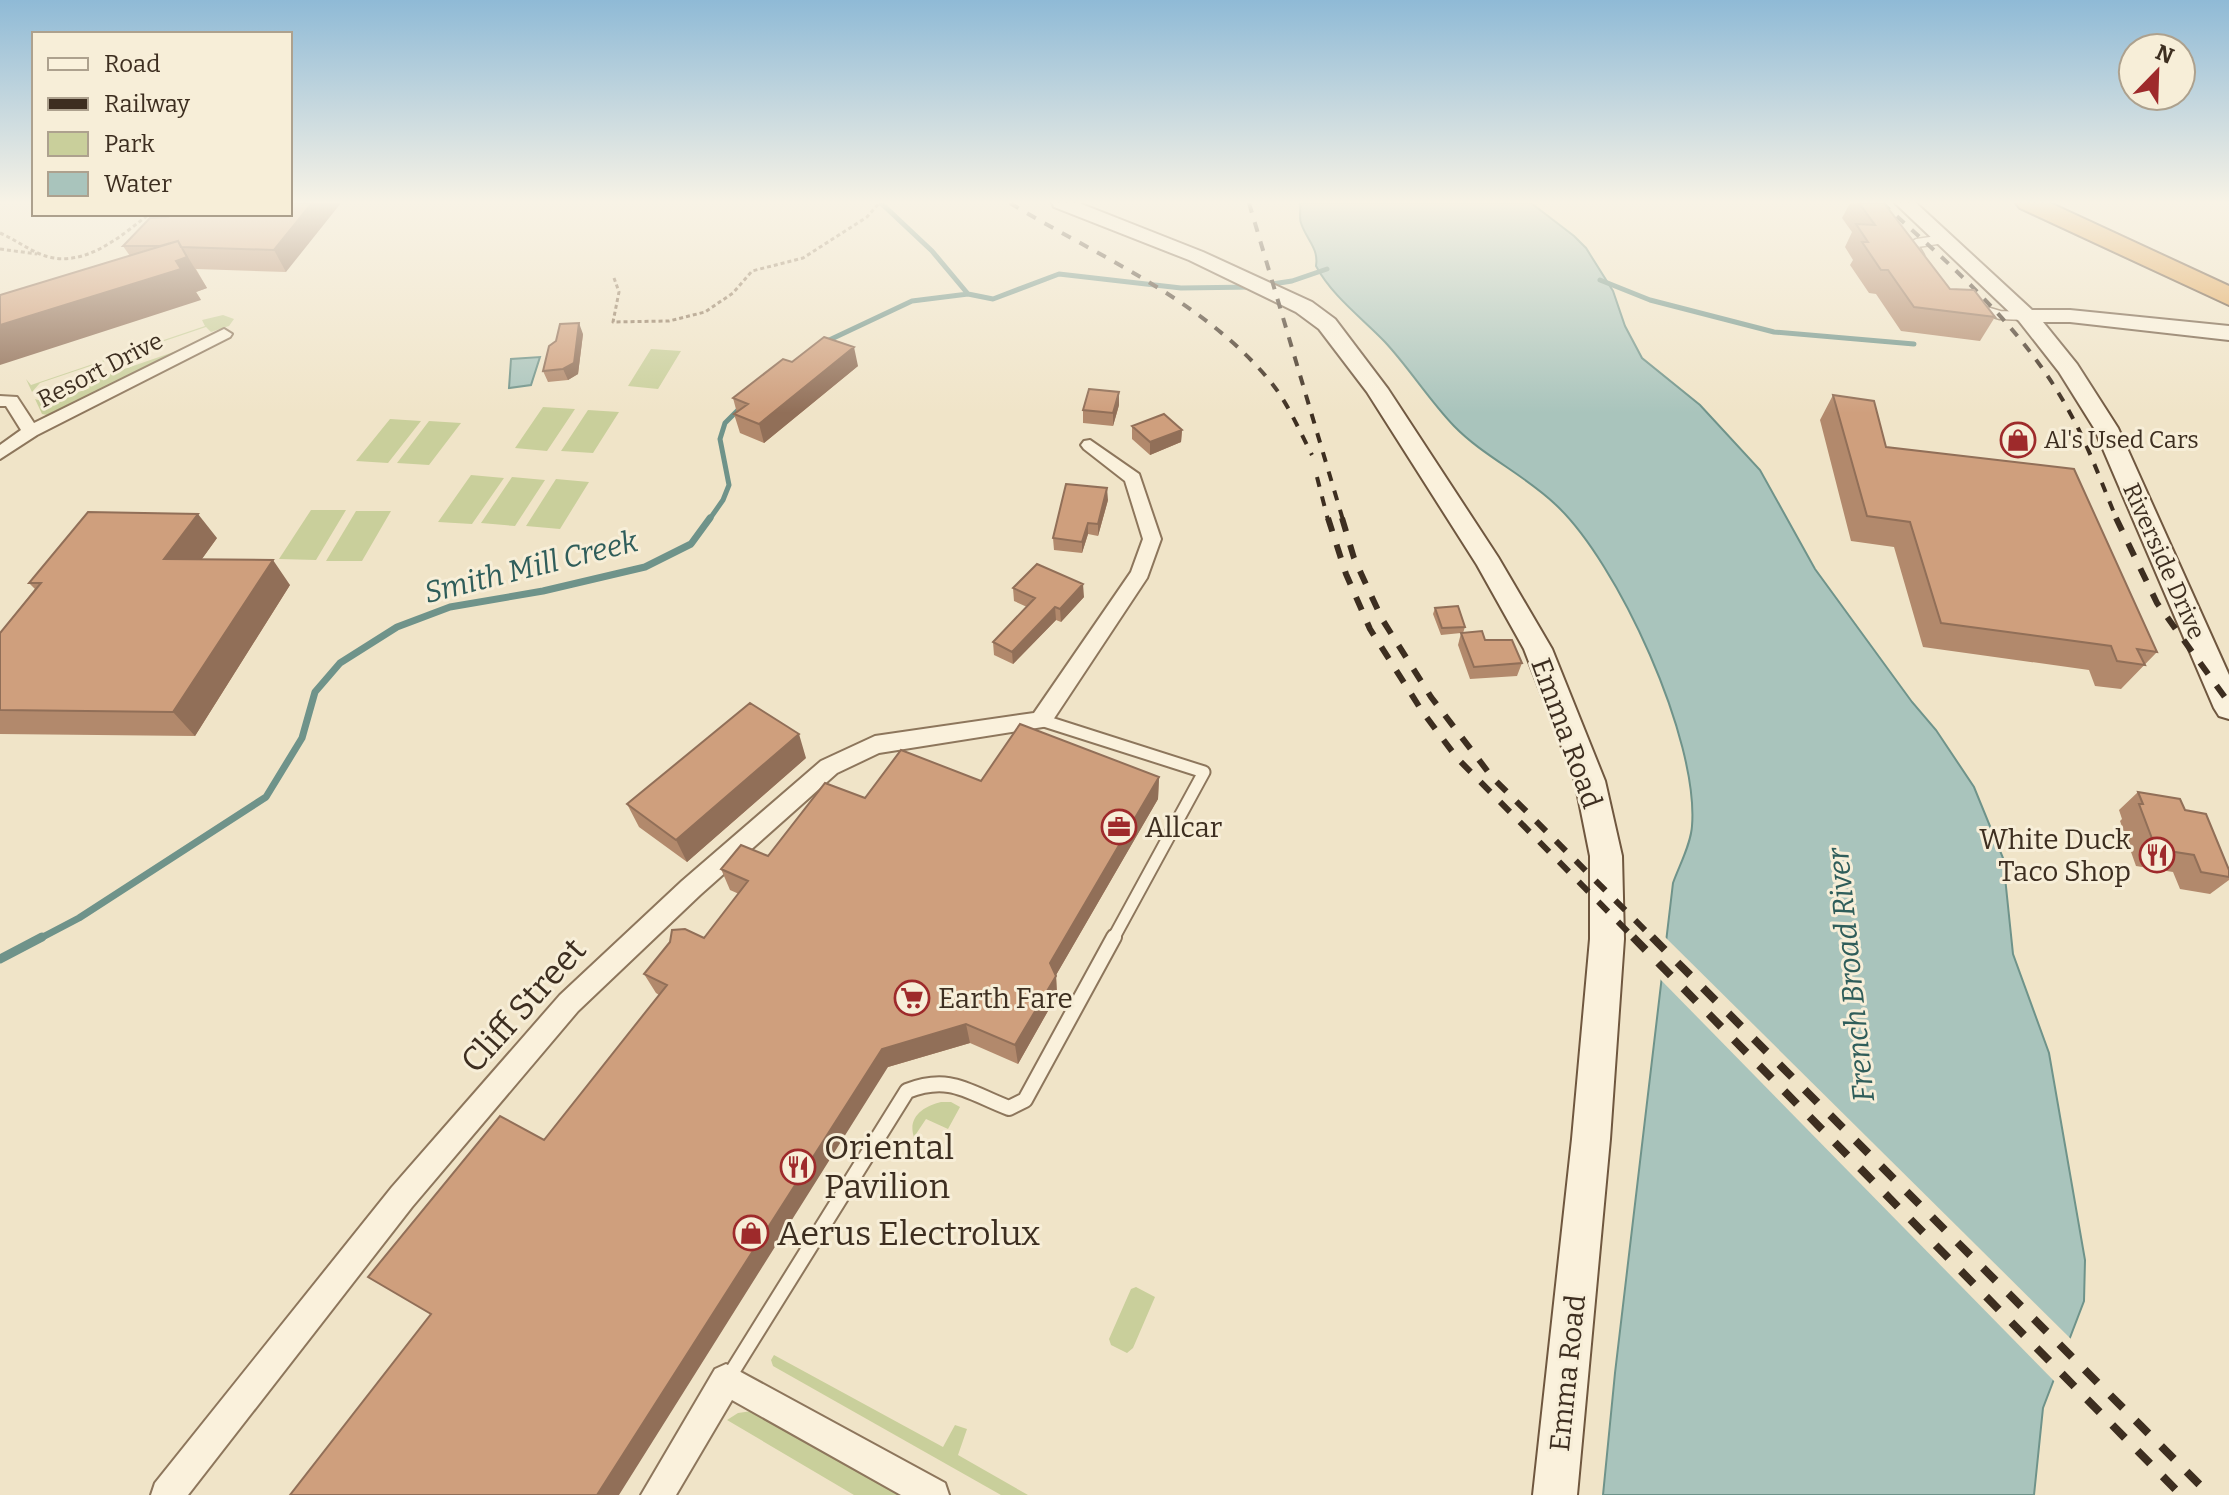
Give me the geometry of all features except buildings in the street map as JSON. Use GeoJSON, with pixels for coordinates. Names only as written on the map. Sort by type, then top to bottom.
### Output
{"type":"FeatureCollection","features":[{"type":"Feature","properties":{"kind":"highway"},"geometry":{"type":"LineString","coordinates":[[2177,273],[2229,297]]}},
{"type":"Feature","properties":{"kind":"highway"},"geometry":{"type":"LineString","coordinates":[[2208,273],[2229,283]]}},
{"type":"Feature","properties":{"kind":"street","name":"Emma Road"},"geometry":{"type":"LineString","coordinates":[[1231,273],[1322,318],[1341,339],[1489,563],[1538,649],[1590,781],[1606,856],[1607,939],[1591,1139],[1555,1495]]}},
{"type":"Feature","properties":{"kind":"street","name":"Riverside Drive"},"geometry":{"type":"LineString","coordinates":[[1980,273],[2027,316],[2069,369],[2106,428],[2229,708]]}},
{"type":"Feature","properties":{"kind":"street"},"geometry":{"type":"LineString","coordinates":[[2027,316],[2070,316],[2229,333]]}},
{"type":"Feature","properties":{"kind":"street","name":"Resort Drive"},"geometry":{"type":"LineString","coordinates":[[0,453],[31,431],[224,334]]}},
{"type":"Feature","properties":{"kind":"street"},"geometry":{"type":"LineString","coordinates":[[0,401],[11,401],[31,431]]}},
{"type":"Feature","properties":{"kind":"street"},"geometry":{"type":"LineString","coordinates":[[1041,720],[1140,573],[1152,539],[1133,478],[1090,445]]}},
{"type":"Feature","properties":{"kind":"street","name":"Cliff Street"},"geometry":{"type":"LineString","coordinates":[[167,1495],[402,1197],[569,1003],[681,897],[829,767],[875,745],[1041,720]]}},
{"type":"Feature","properties":{"kind":"street"},"geometry":{"type":"LineString","coordinates":[[657,1495],[726,1380],[933,1495]]}},
{"type":"Feature","properties":{"kind":"lane"},"geometry":{"type":"LineString","coordinates":[[1970,302],[2000,315],[2027,316]]}},
{"type":"Feature","properties":{"kind":"lane"},"geometry":{"type":"LineString","coordinates":[[726,1380],[907,1091],[934,1080],[947,1081],[1009,1108],[1017,1107],[1025,1100],[1204,772],[1041,720]]}},
{"type":"Feature","properties":{"kind":"path"},"geometry":{"type":"LineString","coordinates":[[614,278],[619,292],[613,322],[687,319],[721,303],[750,273]]}},
{"type":"Feature","properties":{"kind":"green space"},"geometry":{"type":"Polygon","coordinates":[[[223,315],[234,319],[229,326],[211,332],[206,327],[40,383],[32,392],[26,379],[31,385],[205,326],[202,320],[223,315]]]}},
{"type":"Feature","properties":{"kind":"green space"},"geometry":{"type":"Polygon","coordinates":[[[185,348],[47,415],[42,414],[35,399],[48,403],[90,388],[84,383],[185,348]]]}},
{"type":"Feature","properties":{"kind":"green space"},"geometry":{"type":"Polygon","coordinates":[[[651,349],[681,351],[658,389],[628,386],[651,349]]]}},
{"type":"Feature","properties":{"kind":"green space"},"geometry":{"type":"Polygon","coordinates":[[[543,407],[575,409],[547,451],[515,448],[543,407]]]}},
{"type":"Feature","properties":{"kind":"green space"},"geometry":{"type":"Polygon","coordinates":[[[588,410],[619,412],[593,453],[561,451],[588,410]]]}},
{"type":"Feature","properties":{"kind":"green space"},"geometry":{"type":"Polygon","coordinates":[[[390,419],[421,421],[388,463],[356,461],[390,419]]]}},
{"type":"Feature","properties":{"kind":"green space"},"geometry":{"type":"Polygon","coordinates":[[[429,421],[461,423],[429,465],[397,463],[429,421]]]}},
{"type":"Feature","properties":{"kind":"green space"},"geometry":{"type":"Polygon","coordinates":[[[471,475],[504,478],[472,524],[438,522],[471,475]]]}},
{"type":"Feature","properties":{"kind":"green space"},"geometry":{"type":"Polygon","coordinates":[[[512,477],[545,480],[515,526],[481,523],[512,477]]]}},
{"type":"Feature","properties":{"kind":"green space"},"geometry":{"type":"Polygon","coordinates":[[[556,479],[589,482],[560,529],[526,526],[556,479]]]}},
{"type":"Feature","properties":{"kind":"green space"},"geometry":{"type":"Polygon","coordinates":[[[311,510],[346,510],[316,560],[279,559],[311,510]]]}},
{"type":"Feature","properties":{"kind":"green space"},"geometry":{"type":"Polygon","coordinates":[[[356,511],[391,511],[362,561],[326,561],[356,511]]]}},
{"type":"Feature","properties":{"kind":"green space"},"geometry":{"type":"Polygon","coordinates":[[[941,1102],[951,1102],[960,1107],[948,1129],[926,1119],[914,1137],[913,1124],[918,1114],[941,1102]]]}},
{"type":"Feature","properties":{"kind":"green space"},"geometry":{"type":"Polygon","coordinates":[[[1136,1287],[1155,1297],[1133,1348],[1127,1353],[1111,1345],[1109,1339],[1131,1289],[1136,1287]]]}},
{"type":"Feature","properties":{"kind":"green space"},"geometry":{"type":"Polygon","coordinates":[[[774,1355],[943,1447],[955,1425],[967,1429],[958,1455],[1028,1495],[1001,1495],[773,1366],[771,1360],[774,1355]]]}},
{"type":"Feature","properties":{"kind":"green space"},"geometry":{"type":"Polygon","coordinates":[[[752,1411],[907,1495],[854,1495],[727,1420],[738,1413],[752,1411]]]}},
{"type":"Feature","properties":{"kind":"water","name":"French Broad River"},"geometry":{"type":"Polygon","coordinates":[[[1320,273],[1602,273],[1613,291],[1625,326],[1642,358],[1700,405],[1760,470],[1815,569],[1936,730],[1974,787],[2003,858],[2013,954],[2049,1053],[2085,1260],[2084,1301],[2043,1408],[2034,1495],[1603,1495],[1673,883],[1692,826],[1691,790],[1682,748],[1650,654],[1604,567],[1579,531],[1555,504],[1531,484],[1465,437],[1385,342],[1320,273]]]}},
{"type":"Feature","properties":{"kind":"water"},"geometry":{"type":"Polygon","coordinates":[[[540,357],[531,385],[509,388],[511,359],[540,357]]]}},
{"type":"Feature","properties":{"kind":"pier"},"geometry":{"type":"Polygon","coordinates":[[[1663,935],[2073,1341],[2057,1384],[1658,977],[1663,935]]]}},
{"type":"Feature","properties":{"kind":"waterway"},"geometry":{"type":"LineString","coordinates":[[950,273],[968,294]]}},
{"type":"Feature","properties":{"kind":"waterway","name":"Smith Mill Creek"},"geometry":{"type":"LineString","coordinates":[[1266,285],[1316,273]]}},
{"type":"Feature","properties":{"kind":"waterway","name":"Smith Mill Creek"},"geometry":{"type":"LineString","coordinates":[[968,294],[993,299],[1059,274],[1181,288],[1254,287]]}},
{"type":"Feature","properties":{"kind":"waterway"},"geometry":{"type":"LineString","coordinates":[[1600,280],[1650,300],[1774,332],[1914,344]]}},
{"type":"Feature","properties":{"kind":"waterway","name":"Smith Mill Creek"},"geometry":{"type":"LineString","coordinates":[[825,342],[912,301],[968,294]]}},
{"type":"Feature","properties":{"kind":"waterway","name":"Smith Mill Creek"},"geometry":{"type":"LineString","coordinates":[[709,520],[729,485],[720,439],[725,423],[743,405]]}},
{"type":"Feature","properties":{"kind":"waterway","name":"Smith Mill Creek"},"geometry":{"type":"LineString","coordinates":[[39,939],[79,918],[266,797],[302,738],[315,692],[340,663],[397,627],[450,607],[543,591],[645,567],[691,544],[710,518]]}},
{"type":"Feature","properties":{"kind":"waterway","name":"Smith Mill Creek"},"geometry":{"type":"LineString","coordinates":[[0,959],[42,937]]}},
{"type":"Feature","properties":{"kind":"railway"},"geometry":{"type":"LineString","coordinates":[[1132,273],[1181,303],[1243,352],[1276,389],[1312,455]]}},
{"type":"Feature","properties":{"kind":"railway"},"geometry":{"type":"LineString","coordinates":[[1270,273],[1343,520]]}},
{"type":"Feature","properties":{"kind":"railway"},"geometry":{"type":"LineString","coordinates":[[1957,273],[2009,326],[2052,382],[2077,426],[2117,520]]}},
{"type":"Feature","properties":{"kind":"railway"},"geometry":{"type":"LineString","coordinates":[[1317,477],[1328,520]]}},
{"type":"Feature","properties":{"kind":"railway"},"geometry":{"type":"LineString","coordinates":[[1328,518],[1346,574],[1370,629],[1422,711],[1457,758],[1635,939]]}},
{"type":"Feature","properties":{"kind":"railway"},"geometry":{"type":"LineString","coordinates":[[1342,518],[1354,558],[1382,619],[1431,697],[1492,777],[2210,1495]]}},
{"type":"Feature","properties":{"kind":"railway"},"geometry":{"type":"LineString","coordinates":[[2116,518],[2157,603],[2229,703]]}},
{"type":"Feature","properties":{"kind":"railway"},"geometry":{"type":"LineString","coordinates":[[1633,937],[2181,1495]]}},
{"type":"Feature","properties":{"kind":"place","name":"Al's Used Cars"},"geometry":{"type":"Point","coordinates":[2018,440]}},
{"type":"Feature","properties":{"kind":"place","name":"Allcar"},"geometry":{"type":"Point","coordinates":[1119,827]}},
{"type":"Feature","properties":{"kind":"place","name":"White Duck Taco Shop"},"geometry":{"type":"Point","coordinates":[2157,855]}},
{"type":"Feature","properties":{"kind":"place","name":"Earth Fare"},"geometry":{"type":"Point","coordinates":[912,998]}},
{"type":"Feature","properties":{"kind":"place","name":"Oriental Pavilion"},"geometry":{"type":"Point","coordinates":[798,1167]}},
{"type":"Feature","properties":{"kind":"place","name":"Aerus Electrolux"},"geometry":{"type":"Point","coordinates":[751,1233]}}]}
